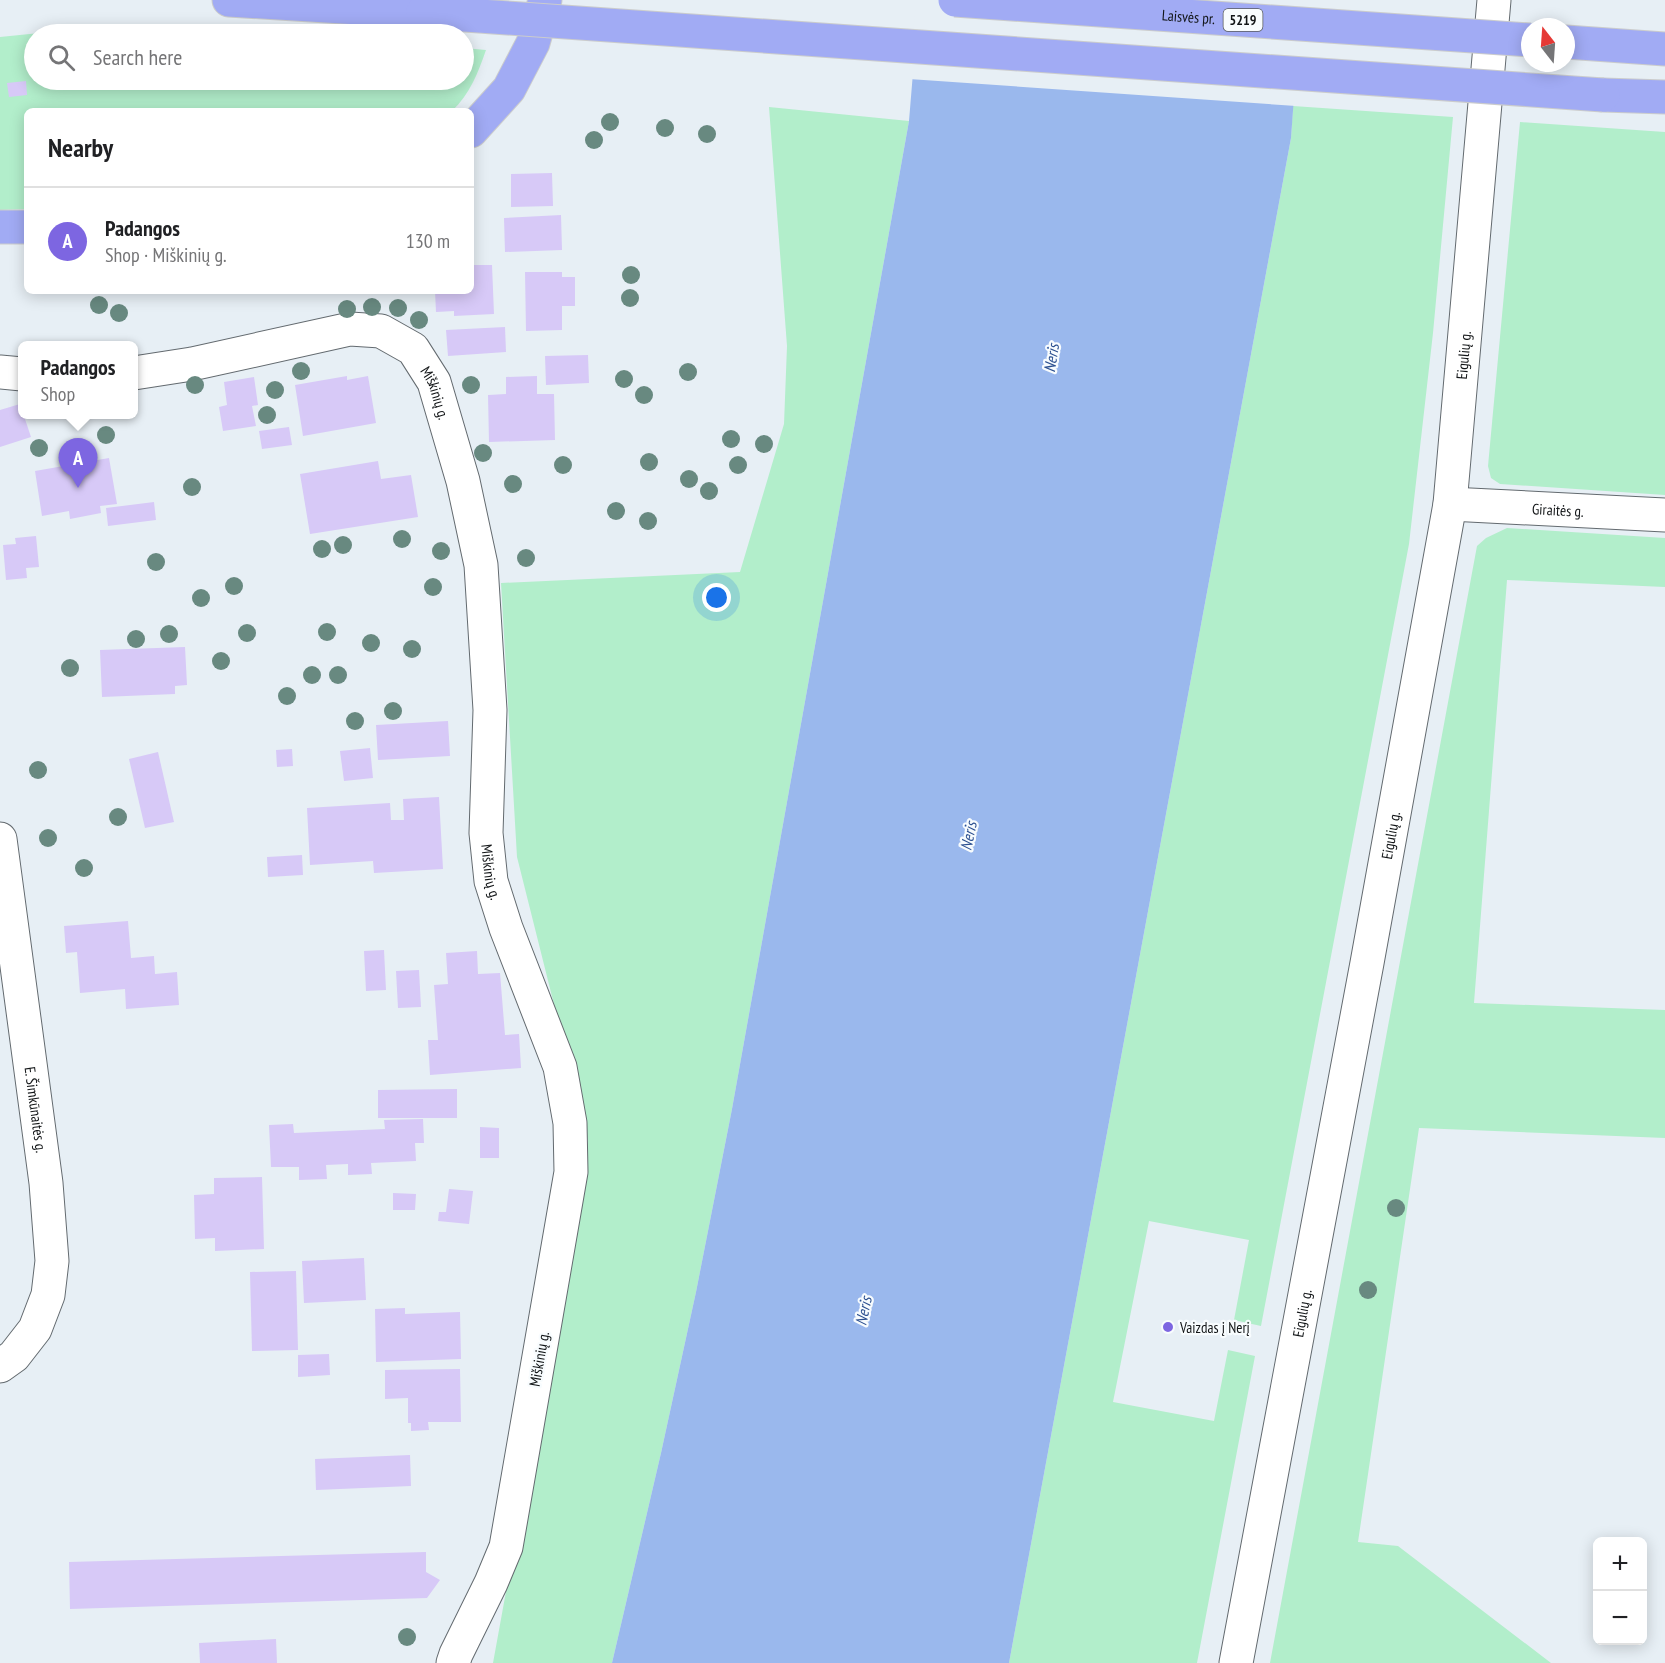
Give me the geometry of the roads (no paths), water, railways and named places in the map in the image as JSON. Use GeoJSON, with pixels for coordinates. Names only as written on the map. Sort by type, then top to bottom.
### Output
{"type":"FeatureCollection","features":[{"type":"Feature","properties":{"kind":"highway"},"geometry":{"type":"LineString","coordinates":[[229,0],[1603,95],[1665,97]]}},
{"type":"Feature","properties":{"kind":"highway"},"geometry":{"type":"LineString","coordinates":[[474,128],[509,89],[533,43],[545,0]]}},
{"type":"Feature","properties":{"kind":"highway","name":"Laisvės pr."},"geometry":{"type":"LineString","coordinates":[[955,0],[1521,39]]}},
{"type":"Feature","properties":{"kind":"highway"},"geometry":{"type":"LineString","coordinates":[[1575,43],[1665,49]]}},
{"type":"Feature","properties":{"kind":"highway"},"geometry":{"type":"LineString","coordinates":[[0,227],[24,227]]}},
{"type":"Feature","properties":{"kind":"street","name":"Eigulių g."},"geometry":{"type":"LineString","coordinates":[[1236,1663],[1450,504],[1494,0]]}},
{"type":"Feature","properties":{"kind":"street","name":"Miškinių g."},"geometry":{"type":"LineString","coordinates":[[138,372],[192,364],[350,329],[381,332],[413,349],[434,382],[463,481],[481,565],[490,710],[486,833],[491,881],[506,928],[560,1067],[570,1123],[571,1172],[506,1547],[453,1663]]}},
{"type":"Feature","properties":{"kind":"street"},"geometry":{"type":"LineString","coordinates":[[0,372],[18,374]]}},
{"type":"Feature","properties":{"kind":"street","name":"Giraitės g."},"geometry":{"type":"LineString","coordinates":[[1450,504],[1665,515]]}},
{"type":"Feature","properties":{"kind":"street","name":"E. Šimkūnaitės g."},"geometry":{"type":"LineString","coordinates":[[0,838],[46,1183],[52,1261],[48,1295],[35,1329],[14,1356],[0,1366]]}},
{"type":"Feature","properties":{"kind":"water","name":"Neris"},"geometry":{"type":"Polygon","coordinates":[[[919,0],[1301,0],[1291,138],[1009,1663],[612,1663],[696,1292],[732,1109],[909,121],[919,0]]]}},
{"type":"Feature","properties":{"kind":"place","name":"Padangos"},"geometry":{"type":"Point","coordinates":[78,488]}},
{"type":"Feature","properties":{"kind":"place","name":"Vaizdas į Nerį"},"geometry":{"type":"Point","coordinates":[1168,1327]}}]}
